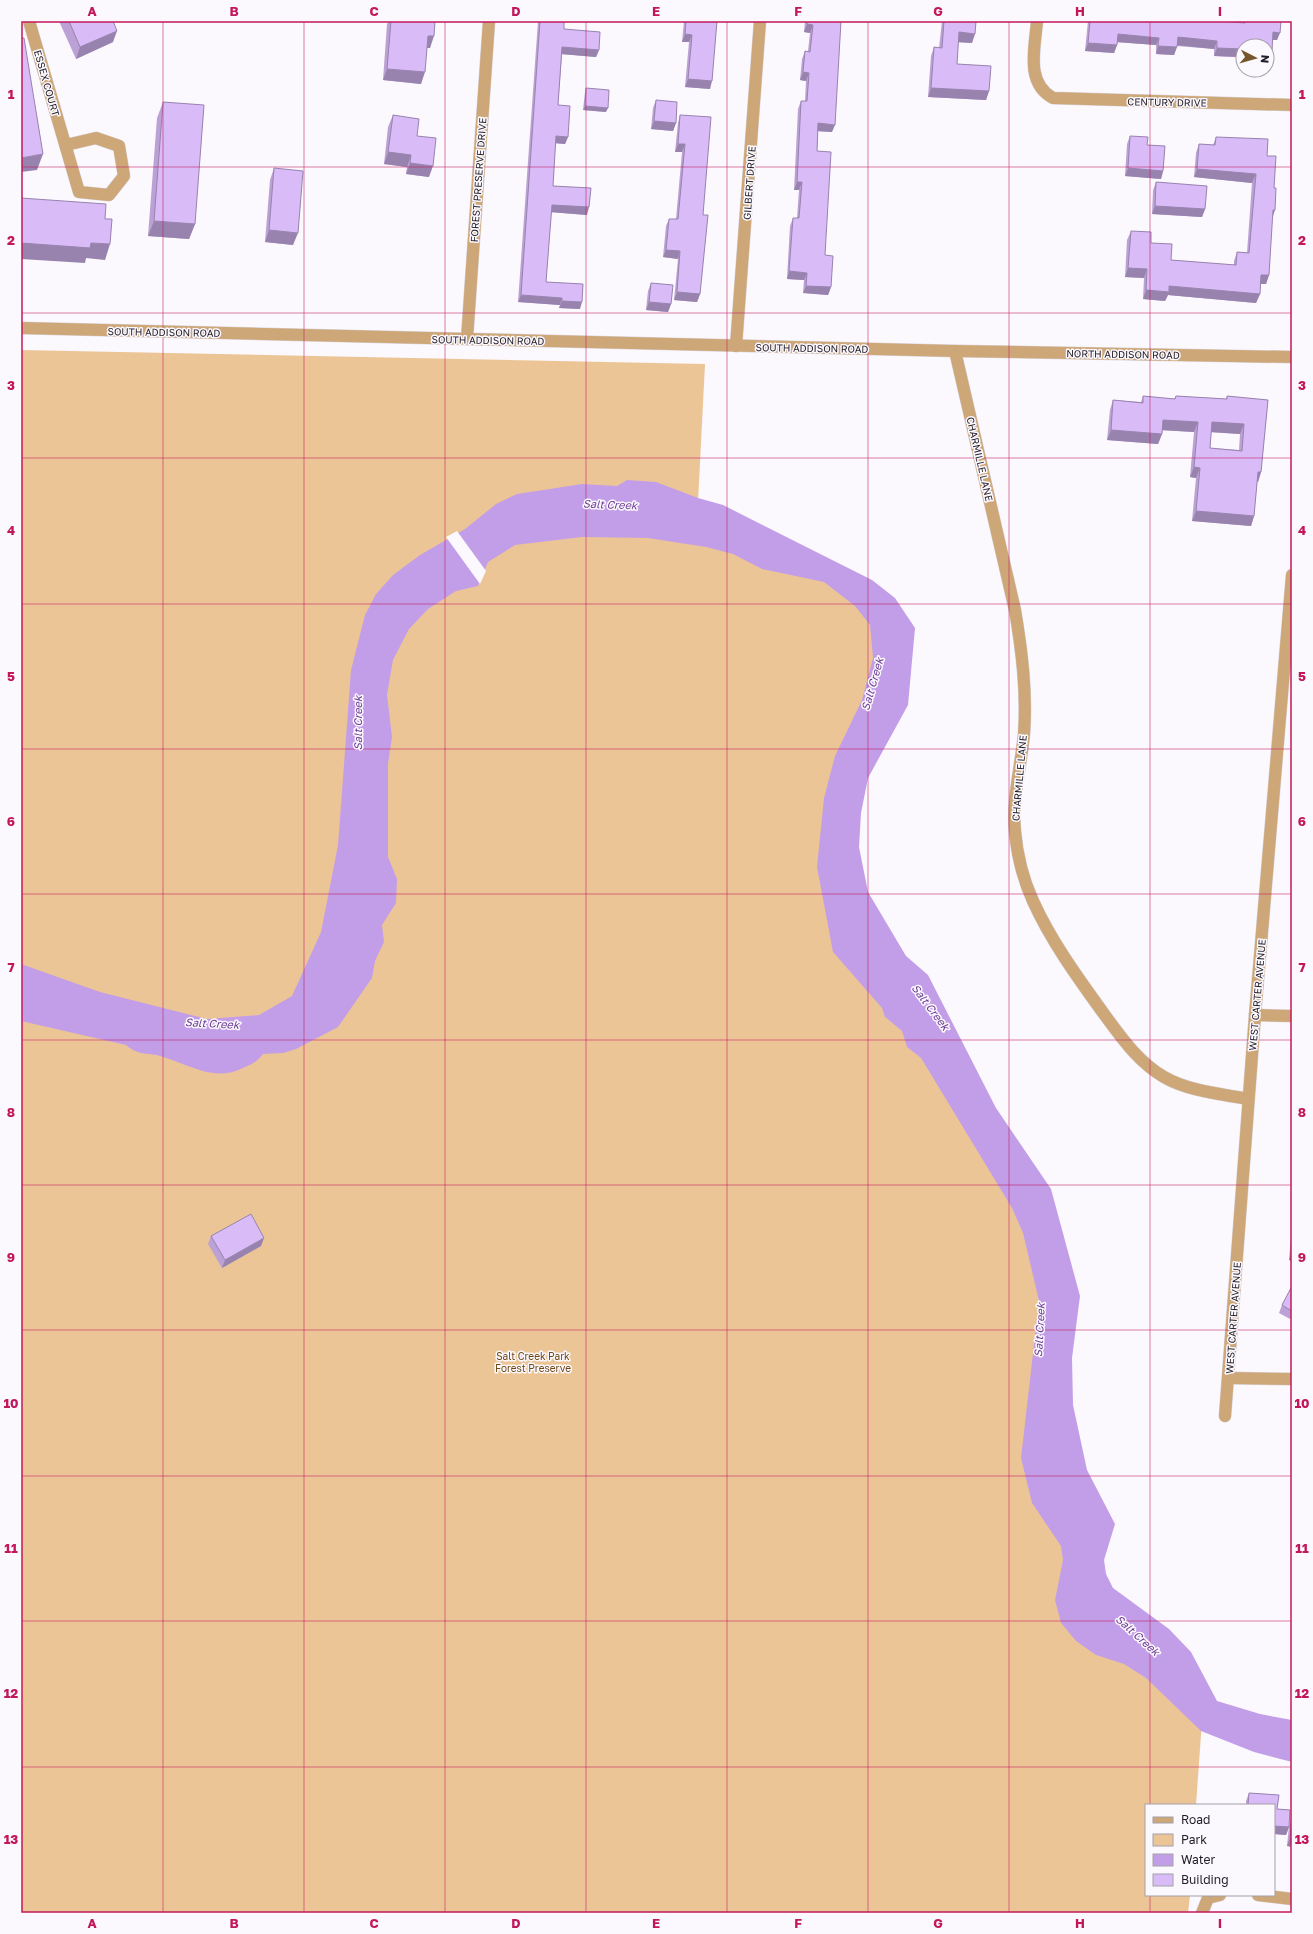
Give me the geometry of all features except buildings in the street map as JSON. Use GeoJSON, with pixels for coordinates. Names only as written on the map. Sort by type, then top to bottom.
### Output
{"type":"FeatureCollection","features":[{"type":"Feature","properties":{"kind":"street","name":"ESSEX COURT"},"geometry":{"type":"LineString","coordinates":[[29,21],[79,192],[109,195],[124,176],[119,146],[96,138],[66,145]]}},
{"type":"Feature","properties":{"kind":"street","name":"FOREST PRESERVE DRIVE"},"geometry":{"type":"LineString","coordinates":[[466,339],[489,21]]}},
{"type":"Feature","properties":{"kind":"street","name":"GILBERT DRIVE"},"geometry":{"type":"LineString","coordinates":[[736,346],[760,21]]}},
{"type":"Feature","properties":{"kind":"street","name":"CENTURY DRIVE"},"geometry":{"type":"LineString","coordinates":[[1037,21],[1033,70],[1037,82],[1044,93],[1053,98],[1062,100],[1292,105]]}},
{"type":"Feature","properties":{"kind":"street","name":"SOUTH ADDISON ROAD"},"geometry":{"type":"LineString","coordinates":[[21,328],[955,351]]}},
{"type":"Feature","properties":{"kind":"street","name":"NORTH ADDISON ROAD"},"geometry":{"type":"LineString","coordinates":[[955,351],[1292,357]]}},
{"type":"Feature","properties":{"kind":"street","name":"CHARMILLE LANE"},"geometry":{"type":"LineString","coordinates":[[955,351],[1015,610],[1020,639],[1024,668],[1024,734],[1015,805],[1015,829],[1024,876],[1033,901],[1052,937],[1085,988],[1129,1048],[1148,1066],[1164,1077],[1183,1086],[1248,1099]]}},
{"type":"Feature","properties":{"kind":"street","name":"WEST CARTER AVENUE"},"geometry":{"type":"LineString","coordinates":[[1225,1416],[1229,1378],[1248,1099],[1292,575]]}},
{"type":"Feature","properties":{"kind":"street"},"geometry":{"type":"LineString","coordinates":[[1255,1015],[1292,1016]]}},
{"type":"Feature","properties":{"kind":"street"},"geometry":{"type":"LineString","coordinates":[[1229,1378],[1292,1379]]}},
{"type":"Feature","properties":{"kind":"street"},"geometry":{"type":"LineString","coordinates":[[1269,1896],[1292,1898]]}},
{"type":"Feature","properties":{"kind":"street"},"geometry":{"type":"LineString","coordinates":[[1202,1913],[1214,1897]]}},
{"type":"Feature","properties":{"kind":"green space","name":"Salt Creek Park Forest Preserve"},"geometry":{"type":"Polygon","coordinates":[[[21,350],[705,364],[697,522],[856,584],[891,653],[836,851],[1044,1251],[1076,1558],[1203,1707],[1196,1804],[1145,1804],[1145,1896],[1190,1896],[1188,1913],[21,1913],[21,350]]]}},
{"type":"Feature","properties":{"kind":"water","name":"Salt Creek"},"geometry":{"type":"Polygon","coordinates":[[[627,480],[656,482],[698,498],[723,505],[872,580],[895,598],[915,628],[908,705],[868,778],[861,813],[859,847],[868,892],[906,956],[928,975],[996,1108],[1051,1189],[1080,1296],[1072,1358],[1073,1405],[1087,1470],[1115,1524],[1104,1560],[1106,1574],[1113,1588],[1169,1629],[1191,1652],[1217,1701],[1260,1714],[1292,1720],[1292,1762],[1254,1752],[1201,1731],[1146,1678],[1124,1664],[1096,1655],[1076,1641],[1061,1623],[1055,1600],[1063,1560],[1061,1546],[1032,1503],[1021,1458],[1039,1301],[1023,1233],[1012,1208],[921,1058],[907,1047],[902,1031],[885,1017],[882,1008],[833,952],[817,867],[824,798],[835,756],[862,700],[873,658],[870,625],[855,606],[824,582],[762,569],[733,554],[706,547],[648,538],[582,537],[515,545],[488,562],[478,586],[456,591],[428,609],[409,629],[393,660],[387,695],[392,737],[388,764],[388,857],[397,879],[396,903],[382,925],[384,942],[375,961],[372,978],[338,1027],[296,1049],[283,1053],[263,1054],[249,1065],[232,1072],[222,1074],[202,1071],[171,1059],[135,1051],[126,1045],[21,1021],[21,964],[100,992],[207,1019],[259,1015],[292,996],[321,932],[338,845],[351,670],[365,615],[376,594],[393,575],[420,555],[465,529],[496,504],[517,494],[582,484],[617,486],[627,480]]]}},
{"type":"Feature","properties":{"kind":"pier"},"geometry":{"type":"Polygon","coordinates":[[[457,531],[486,571],[480,584],[446,537],[457,531]]]}}]}
